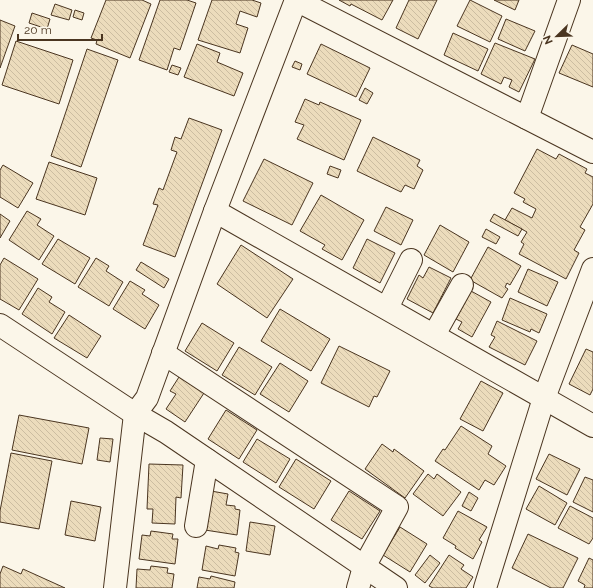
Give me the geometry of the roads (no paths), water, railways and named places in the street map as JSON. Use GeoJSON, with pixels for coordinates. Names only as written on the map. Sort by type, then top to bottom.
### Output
{"type":"FeatureCollection","features":[{"type":"Feature","properties":{"kind":"street"},"geometry":{"type":"LineString","coordinates":[[115,588],[135,414],[147,398],[215,211],[296,0],[593,152]]}},
{"type":"Feature","properties":{"kind":"street"},"geometry":{"type":"LineString","coordinates":[[527,118],[569,0]]}},
{"type":"Feature","properties":{"kind":"street"},"geometry":{"type":"LineString","coordinates":[[215,211],[593,426]]}},
{"type":"Feature","properties":{"kind":"street"},"geometry":{"type":"LineString","coordinates":[[386,308],[411,260]]}},
{"type":"Feature","properties":{"kind":"street"},"geometry":{"type":"LineString","coordinates":[[485,588],[544,398],[593,269]]}},
{"type":"Feature","properties":{"kind":"street"},"geometry":{"type":"LineString","coordinates":[[434,335],[462,285]]}},
{"type":"Feature","properties":{"kind":"street"},"geometry":{"type":"LineString","coordinates":[[0,325],[207,460],[396,588]]}},
{"type":"Feature","properties":{"kind":"street"},"geometry":{"type":"LineString","coordinates":[[163,353],[397,507],[364,567],[358,588]]}},
{"type":"Feature","properties":{"kind":"street"},"geometry":{"type":"LineString","coordinates":[[196,526],[207,460]]}}]}
